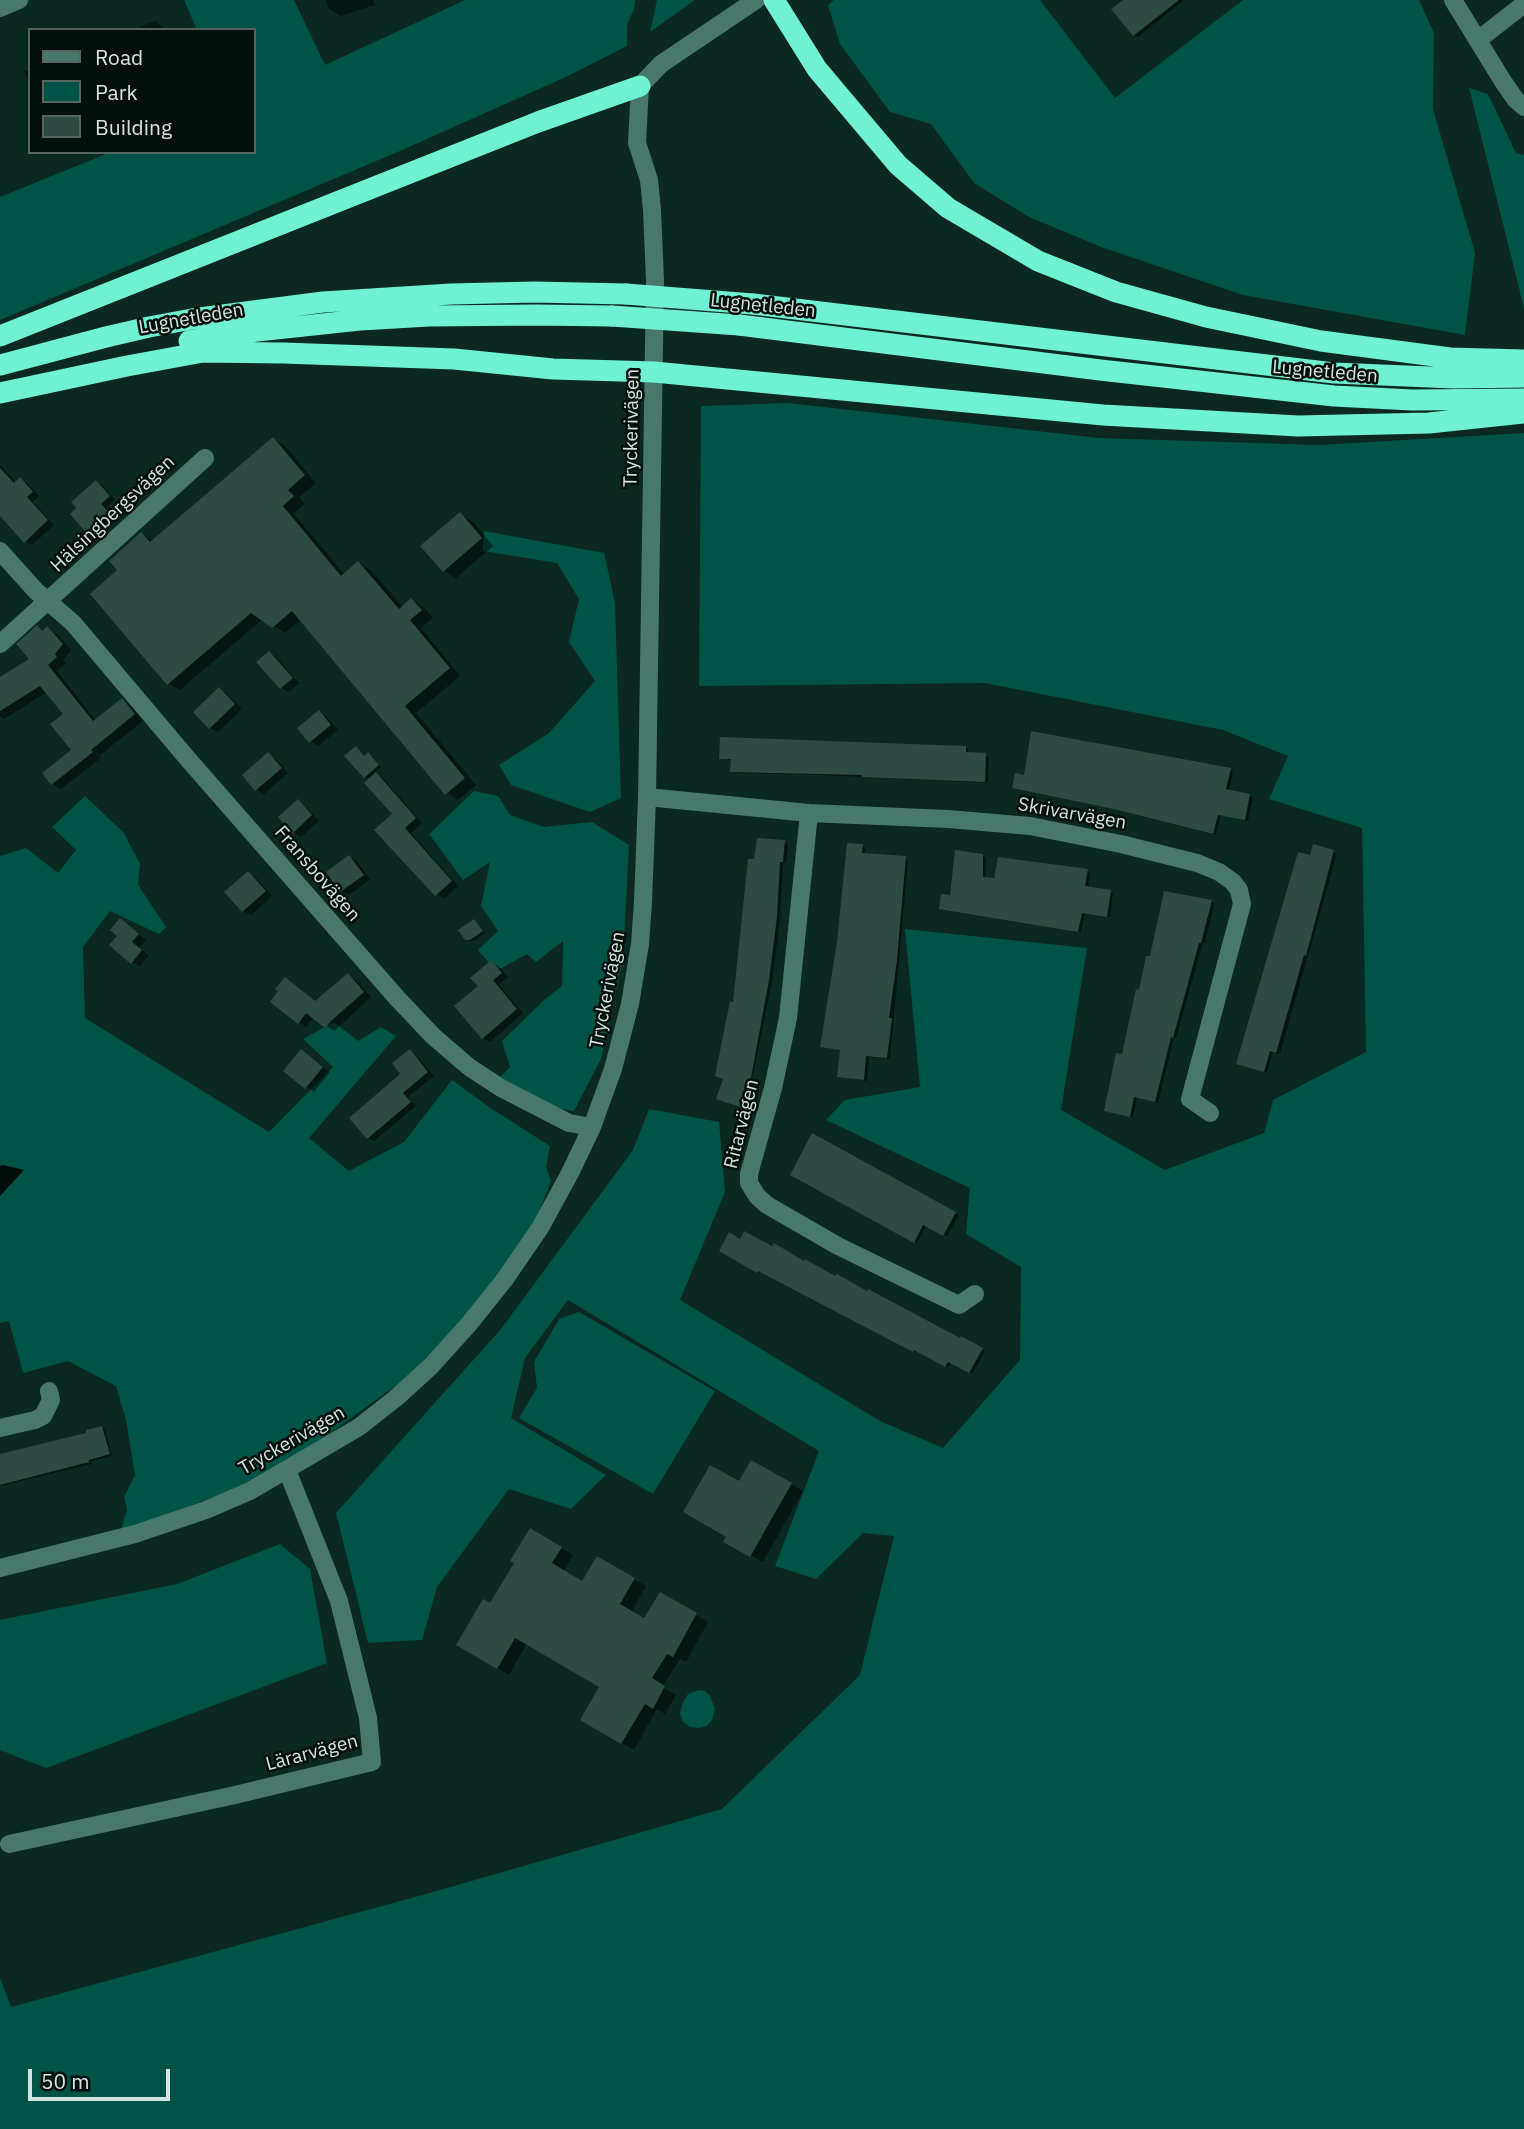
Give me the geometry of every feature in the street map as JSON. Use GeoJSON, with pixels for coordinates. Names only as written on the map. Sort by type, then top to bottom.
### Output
{"type":"FeatureCollection","features":[{"type":"Feature","properties":{"kind":"highway"},"geometry":{"type":"LineString","coordinates":[[774,0],[817,69],[898,164],[948,208],[1038,261],[1129,296],[1206,317],[1321,341],[1450,358],[1524,360]]}},
{"type":"Feature","properties":{"kind":"highway"},"geometry":{"type":"LineString","coordinates":[[0,336],[525,127],[640,86]]}},
{"type":"Feature","properties":{"kind":"highway","name":"Lugnetleden"},"geometry":{"type":"LineString","coordinates":[[0,365],[149,327],[205,318],[323,302],[534,292],[753,304],[1334,373],[1454,378],[1524,377]]}},
{"type":"Feature","properties":{"kind":"highway","name":"Lugnetleden"},"geometry":{"type":"LineString","coordinates":[[0,390],[121,355],[189,341],[280,328],[429,316],[536,315],[612,316],[739,325],[1113,372],[1334,396],[1412,400],[1524,399]]}},
{"type":"Feature","properties":{"kind":"highway"},"geometry":{"type":"LineString","coordinates":[[0,390],[203,352],[454,359],[553,369],[654,372],[1103,415],[1298,426],[1429,423],[1524,413]]}},
{"type":"Feature","properties":{"kind":"street"},"geometry":{"type":"LineString","coordinates":[[0,8],[19,0]]}},
{"type":"Feature","properties":{"kind":"street"},"geometry":{"type":"LineString","coordinates":[[640,86],[661,64],[756,0]]}},
{"type":"Feature","properties":{"kind":"street"},"geometry":{"type":"LineString","coordinates":[[1453,0],[1504,83],[1524,107]]}},
{"type":"Feature","properties":{"kind":"street"},"geometry":{"type":"LineString","coordinates":[[1478,40],[1524,4]]}},
{"type":"Feature","properties":{"kind":"street","name":"Tryckerivägen"},"geometry":{"type":"LineString","coordinates":[[0,1568],[165,1525],[233,1499],[288,1470],[359,1427],[431,1366],[470,1324],[505,1279],[540,1228],[592,1127],[613,1069],[630,1004],[641,934],[647,797],[654,236],[649,180],[637,143],[640,86]]}},
{"type":"Feature","properties":{"kind":"street","name":"Hälsingbergsvägen"},"geometry":{"type":"LineString","coordinates":[[0,643],[205,458]]}},
{"type":"Feature","properties":{"kind":"street","name":"Hälsingbergsvägen"},"geometry":{"type":"LineString","coordinates":[[0,551],[36,591],[49,601]]}},
{"type":"Feature","properties":{"kind":"street","name":"Fransbovägen"},"geometry":{"type":"LineString","coordinates":[[49,601],[73,623],[187,758],[397,998],[433,1035],[469,1067],[508,1092],[569,1123],[592,1127]]}},
{"type":"Feature","properties":{"kind":"street","name":"Skrivarvägen"},"geometry":{"type":"LineString","coordinates":[[647,797],[809,813],[948,819],[1030,826],[1121,844],[1197,863],[1219,873],[1233,882],[1241,894],[1241,911],[1190,1099],[1210,1113]]}},
{"type":"Feature","properties":{"kind":"street","name":"Ritarvägen"},"geometry":{"type":"LineString","coordinates":[[809,813],[788,1018],[773,1088],[749,1174],[749,1184],[766,1205],[838,1246],[959,1305],[975,1294]]}},
{"type":"Feature","properties":{"kind":"street"},"geometry":{"type":"LineString","coordinates":[[0,1428],[43,1416],[51,1400],[49,1391]]}},
{"type":"Feature","properties":{"kind":"street","name":"Lärarvägen"},"geometry":{"type":"LineString","coordinates":[[9,1844],[372,1762],[368,1718],[339,1601],[288,1470]]}},
{"type":"Feature","properties":{"kind":"green space"},"geometry":{"type":"Polygon","coordinates":[[[184,0],[294,0],[325,65],[465,0],[635,0],[627,25],[627,46],[568,76],[400,151],[0,320],[0,197],[106,154],[256,154],[256,28],[196,28],[184,0]]]}},
{"type":"Feature","properties":{"kind":"green space"},"geometry":{"type":"Polygon","coordinates":[[[657,0],[695,0],[650,32],[657,0]]]}},
{"type":"Feature","properties":{"kind":"green space"},"geometry":{"type":"Polygon","coordinates":[[[834,0],[1040,0],[1115,98],[1243,0],[1419,0],[1434,33],[1433,109],[1475,253],[1465,335],[1243,295],[1101,247],[1029,217],[974,183],[931,124],[890,112],[840,44],[828,5],[834,0]]]}},
{"type":"Feature","properties":{"kind":"green space"},"geometry":{"type":"Polygon","coordinates":[[[1469,88],[1488,94],[1516,153],[1524,155],[1524,308],[1469,88]]]}},
{"type":"Feature","properties":{"kind":"green space"},"geometry":{"type":"Polygon","coordinates":[[[788,403],[1099,438],[1319,445],[1524,433],[1524,2129],[0,2129],[0,1978],[11,2007],[426,1894],[722,1809],[860,1675],[894,1536],[863,1533],[816,1579],[775,1566],[819,1451],[568,1300],[525,1358],[511,1418],[606,1475],[571,1509],[509,1489],[437,1587],[422,1640],[368,1643],[336,1513],[501,1329],[633,1150],[649,1109],[719,1122],[725,1192],[680,1300],[880,1421],[943,1448],[1020,1360],[1021,1267],[966,1234],[970,1188],[826,1120],[845,1100],[920,1087],[905,929],[1087,948],[1061,1110],[1165,1170],[1264,1133],[1273,1100],[1366,1052],[1362,828],[1269,799],[1288,756],[1223,730],[985,683],[699,686],[701,406],[788,403]]]}},
{"type":"Feature","properties":{"kind":"green space"},"geometry":{"type":"Polygon","coordinates":[[[484,531],[604,553],[615,603],[621,798],[590,812],[511,785],[499,765],[549,733],[595,681],[569,642],[579,599],[557,563],[483,551],[484,531]]]}},
{"type":"Feature","properties":{"kind":"green space"},"geometry":{"type":"Polygon","coordinates":[[[474,791],[498,796],[510,815],[544,827],[592,822],[629,845],[623,960],[601,1059],[574,1111],[545,1106],[496,1081],[510,1067],[502,1041],[562,986],[563,941],[536,962],[527,954],[496,971],[478,950],[498,931],[481,906],[490,862],[463,880],[429,834],[474,791]]]}},
{"type":"Feature","properties":{"kind":"green space"},"geometry":{"type":"Polygon","coordinates":[[[85,796],[124,833],[140,864],[138,885],[166,927],[159,934],[110,911],[83,947],[85,1018],[269,1132],[333,1067],[303,1039],[334,1022],[358,1041],[381,1027],[396,1036],[309,1138],[349,1171],[404,1142],[452,1080],[550,1146],[546,1167],[551,1181],[529,1238],[474,1308],[408,1377],[291,1461],[230,1491],[120,1532],[127,1510],[124,1497],[135,1475],[126,1420],[116,1386],[68,1361],[23,1373],[9,1321],[0,1323],[0,856],[26,848],[58,873],[76,850],[52,827],[85,796]]]}},
{"type":"Feature","properties":{"kind":"green space"},"geometry":{"type":"Polygon","coordinates":[[[579,1312],[715,1391],[653,1494],[519,1418],[537,1388],[534,1362],[559,1319],[579,1312]]]}},
{"type":"Feature","properties":{"kind":"green space"},"geometry":{"type":"Polygon","coordinates":[[[280,1544],[310,1569],[327,1663],[46,1768],[0,1750],[0,1620],[177,1584],[280,1544]]]}},
{"type":"Feature","properties":{"kind":"green space"},"geometry":{"type":"Polygon","coordinates":[[[699,1690],[710,1696],[715,1709],[707,1726],[690,1727],[683,1722],[680,1714],[688,1694],[699,1690]]]}},
{"type":"Feature","properties":{"kind":"shaded area"},"geometry":{"type":"Polygon","coordinates":[[[0,1166],[24,1170],[0,1196],[0,1166]]]}},
{"type":"Feature","properties":{"kind":"building"},"geometry":{"type":"Polygon","coordinates":[[[1123,0],[1179,0],[1133,36],[1111,9],[1123,0]]]}},
{"type":"Feature","properties":{"kind":"building"},"geometry":{"type":"Polygon","coordinates":[[[273,437],[305,475],[288,490],[294,496],[283,506],[341,576],[358,561],[399,609],[411,598],[422,610],[410,620],[450,668],[405,706],[465,778],[445,795],[292,611],[272,628],[251,613],[167,685],[90,594],[117,570],[109,561],[141,532],[150,542],[273,437]]]}},
{"type":"Feature","properties":{"kind":"building"},"geometry":{"type":"Polygon","coordinates":[[[0,468],[14,483],[20,477],[33,492],[27,497],[48,520],[24,543],[0,516],[0,468]]]}},
{"type":"Feature","properties":{"kind":"building"},"geometry":{"type":"Polygon","coordinates":[[[96,480],[110,496],[101,504],[110,514],[88,535],[70,514],[76,508],[71,502],[96,480]]]}},
{"type":"Feature","properties":{"kind":"building"},"geometry":{"type":"Polygon","coordinates":[[[460,512],[482,538],[443,572],[420,546],[460,512]]]}},
{"type":"Feature","properties":{"kind":"building"},"geometry":{"type":"Polygon","coordinates":[[[37,625],[42,631],[47,626],[63,644],[55,654],[57,657],[48,665],[93,721],[122,698],[135,714],[51,785],[42,773],[71,750],[50,724],[63,714],[40,686],[0,711],[0,677],[29,659],[16,644],[37,625]]]}},
{"type":"Feature","properties":{"kind":"building"},"geometry":{"type":"Polygon","coordinates":[[[269,651],[293,678],[280,689],[256,662],[269,651]]]}},
{"type":"Feature","properties":{"kind":"building"},"geometry":{"type":"Polygon","coordinates":[[[219,687],[235,704],[209,729],[193,712],[219,687]]]}},
{"type":"Feature","properties":{"kind":"building"},"geometry":{"type":"Polygon","coordinates":[[[319,710],[331,725],[309,743],[297,728],[319,710]]]}},
{"type":"Feature","properties":{"kind":"building"},"geometry":{"type":"Polygon","coordinates":[[[1031,731],[1231,768],[1226,789],[1250,794],[1245,820],[1218,815],[1213,834],[1118,810],[1012,788],[1015,773],[1024,775],[1031,731]]]}},
{"type":"Feature","properties":{"kind":"building"},"geometry":{"type":"Polygon","coordinates":[[[720,737],[966,746],[966,752],[986,753],[985,782],[862,775],[730,772],[731,759],[719,759],[720,737]]]}},
{"type":"Feature","properties":{"kind":"building"},"geometry":{"type":"Polygon","coordinates":[[[356,746],[364,756],[368,752],[379,765],[364,778],[344,756],[356,746]]]}},
{"type":"Feature","properties":{"kind":"building"},"geometry":{"type":"Polygon","coordinates":[[[268,752],[282,768],[255,791],[242,775],[268,752]]]}},
{"type":"Feature","properties":{"kind":"building"},"geometry":{"type":"Polygon","coordinates":[[[376,772],[416,818],[405,828],[452,881],[435,896],[374,830],[392,814],[364,783],[376,772]]]}},
{"type":"Feature","properties":{"kind":"building"},"geometry":{"type":"Polygon","coordinates":[[[298,799],[312,815],[292,834],[278,817],[298,799]]]}},
{"type":"Feature","properties":{"kind":"building"},"geometry":{"type":"Polygon","coordinates":[[[757,838],[785,840],[783,862],[780,862],[777,917],[769,980],[748,1094],[743,1108],[716,1099],[723,1079],[715,1076],[730,1001],[733,1002],[748,859],[754,859],[757,838]]]}},
{"type":"Feature","properties":{"kind":"building"},"geometry":{"type":"Polygon","coordinates":[[[847,843],[863,844],[862,853],[906,856],[887,1058],[866,1056],[864,1080],[837,1077],[840,1050],[820,1047],[837,942],[847,843]]]}},
{"type":"Feature","properties":{"kind":"building"},"geometry":{"type":"Polygon","coordinates":[[[1313,844],[1334,850],[1306,956],[1304,955],[1276,1053],[1270,1051],[1264,1072],[1236,1064],[1298,852],[1310,855],[1313,844]]]}},
{"type":"Feature","properties":{"kind":"building"},"geometry":{"type":"Polygon","coordinates":[[[955,850],[983,854],[983,877],[994,878],[998,857],[1088,869],[1085,886],[1111,890],[1107,917],[1082,913],[1078,932],[939,909],[941,894],[950,895],[955,850]]]}},
{"type":"Feature","properties":{"kind":"building"},"geometry":{"type":"Polygon","coordinates":[[[349,855],[364,875],[340,892],[326,872],[349,855]]]}},
{"type":"Feature","properties":{"kind":"building"},"geometry":{"type":"Polygon","coordinates":[[[248,871],[266,891],[242,912],[224,892],[248,871]]]}},
{"type":"Feature","properties":{"kind":"building"},"geometry":{"type":"Polygon","coordinates":[[[1164,891],[1212,900],[1173,1038],[1171,1037],[1155,1102],[1134,1097],[1130,1117],[1104,1111],[1116,1053],[1122,1054],[1136,989],[1139,990],[1146,956],[1150,956],[1164,891]]]}},
{"type":"Feature","properties":{"kind":"building"},"geometry":{"type":"Polygon","coordinates":[[[120,918],[139,934],[132,942],[142,950],[131,964],[109,945],[117,936],[110,930],[120,918]]]}},
{"type":"Feature","properties":{"kind":"building"},"geometry":{"type":"Polygon","coordinates":[[[474,919],[483,931],[470,940],[465,940],[458,930],[474,919]]]}},
{"type":"Feature","properties":{"kind":"building"},"geometry":{"type":"Polygon","coordinates":[[[491,960],[502,973],[493,980],[517,1009],[482,1039],[454,1006],[478,986],[470,978],[491,960]]]}},
{"type":"Feature","properties":{"kind":"building"},"geometry":{"type":"Polygon","coordinates":[[[348,973],[364,992],[325,1028],[306,1013],[298,1024],[270,1002],[278,991],[275,989],[285,977],[315,1001],[348,973]]]}},
{"type":"Feature","properties":{"kind":"building"},"geometry":{"type":"Polygon","coordinates":[[[301,1049],[323,1067],[305,1089],[283,1071],[301,1049]]]}},
{"type":"Feature","properties":{"kind":"building"},"geometry":{"type":"Polygon","coordinates":[[[410,1049],[428,1072],[403,1093],[411,1102],[367,1139],[349,1118],[400,1074],[392,1063],[410,1049]]]}},
{"type":"Feature","properties":{"kind":"building"},"geometry":{"type":"Polygon","coordinates":[[[812,1133],[956,1212],[943,1236],[923,1225],[914,1243],[790,1175],[812,1133]]]}},
{"type":"Feature","properties":{"kind":"building"},"geometry":{"type":"Polygon","coordinates":[[[744,1231],[772,1246],[774,1243],[804,1261],[805,1259],[835,1276],[837,1274],[867,1291],[868,1289],[983,1348],[969,1373],[948,1362],[945,1367],[914,1350],[913,1352],[719,1251],[729,1232],[740,1239],[744,1231]]]}},
{"type":"Feature","properties":{"kind":"building"},"geometry":{"type":"Polygon","coordinates":[[[102,1426],[110,1454],[0,1485],[0,1454],[86,1433],[86,1430],[102,1426]]]}},
{"type":"Feature","properties":{"kind":"building"},"geometry":{"type":"Polygon","coordinates":[[[751,1460],[792,1483],[750,1557],[723,1542],[726,1537],[683,1512],[710,1465],[739,1481],[751,1460]]]}},
{"type":"Feature","properties":{"kind":"building"},"geometry":{"type":"Polygon","coordinates":[[[530,1528],[562,1547],[552,1563],[582,1581],[597,1556],[635,1578],[620,1604],[644,1618],[660,1592],[697,1613],[673,1657],[667,1654],[652,1678],[665,1686],[653,1709],[645,1704],[621,1744],[580,1720],[599,1687],[515,1638],[497,1669],[456,1645],[483,1599],[490,1603],[514,1563],[510,1561],[530,1528]]]}}]}
